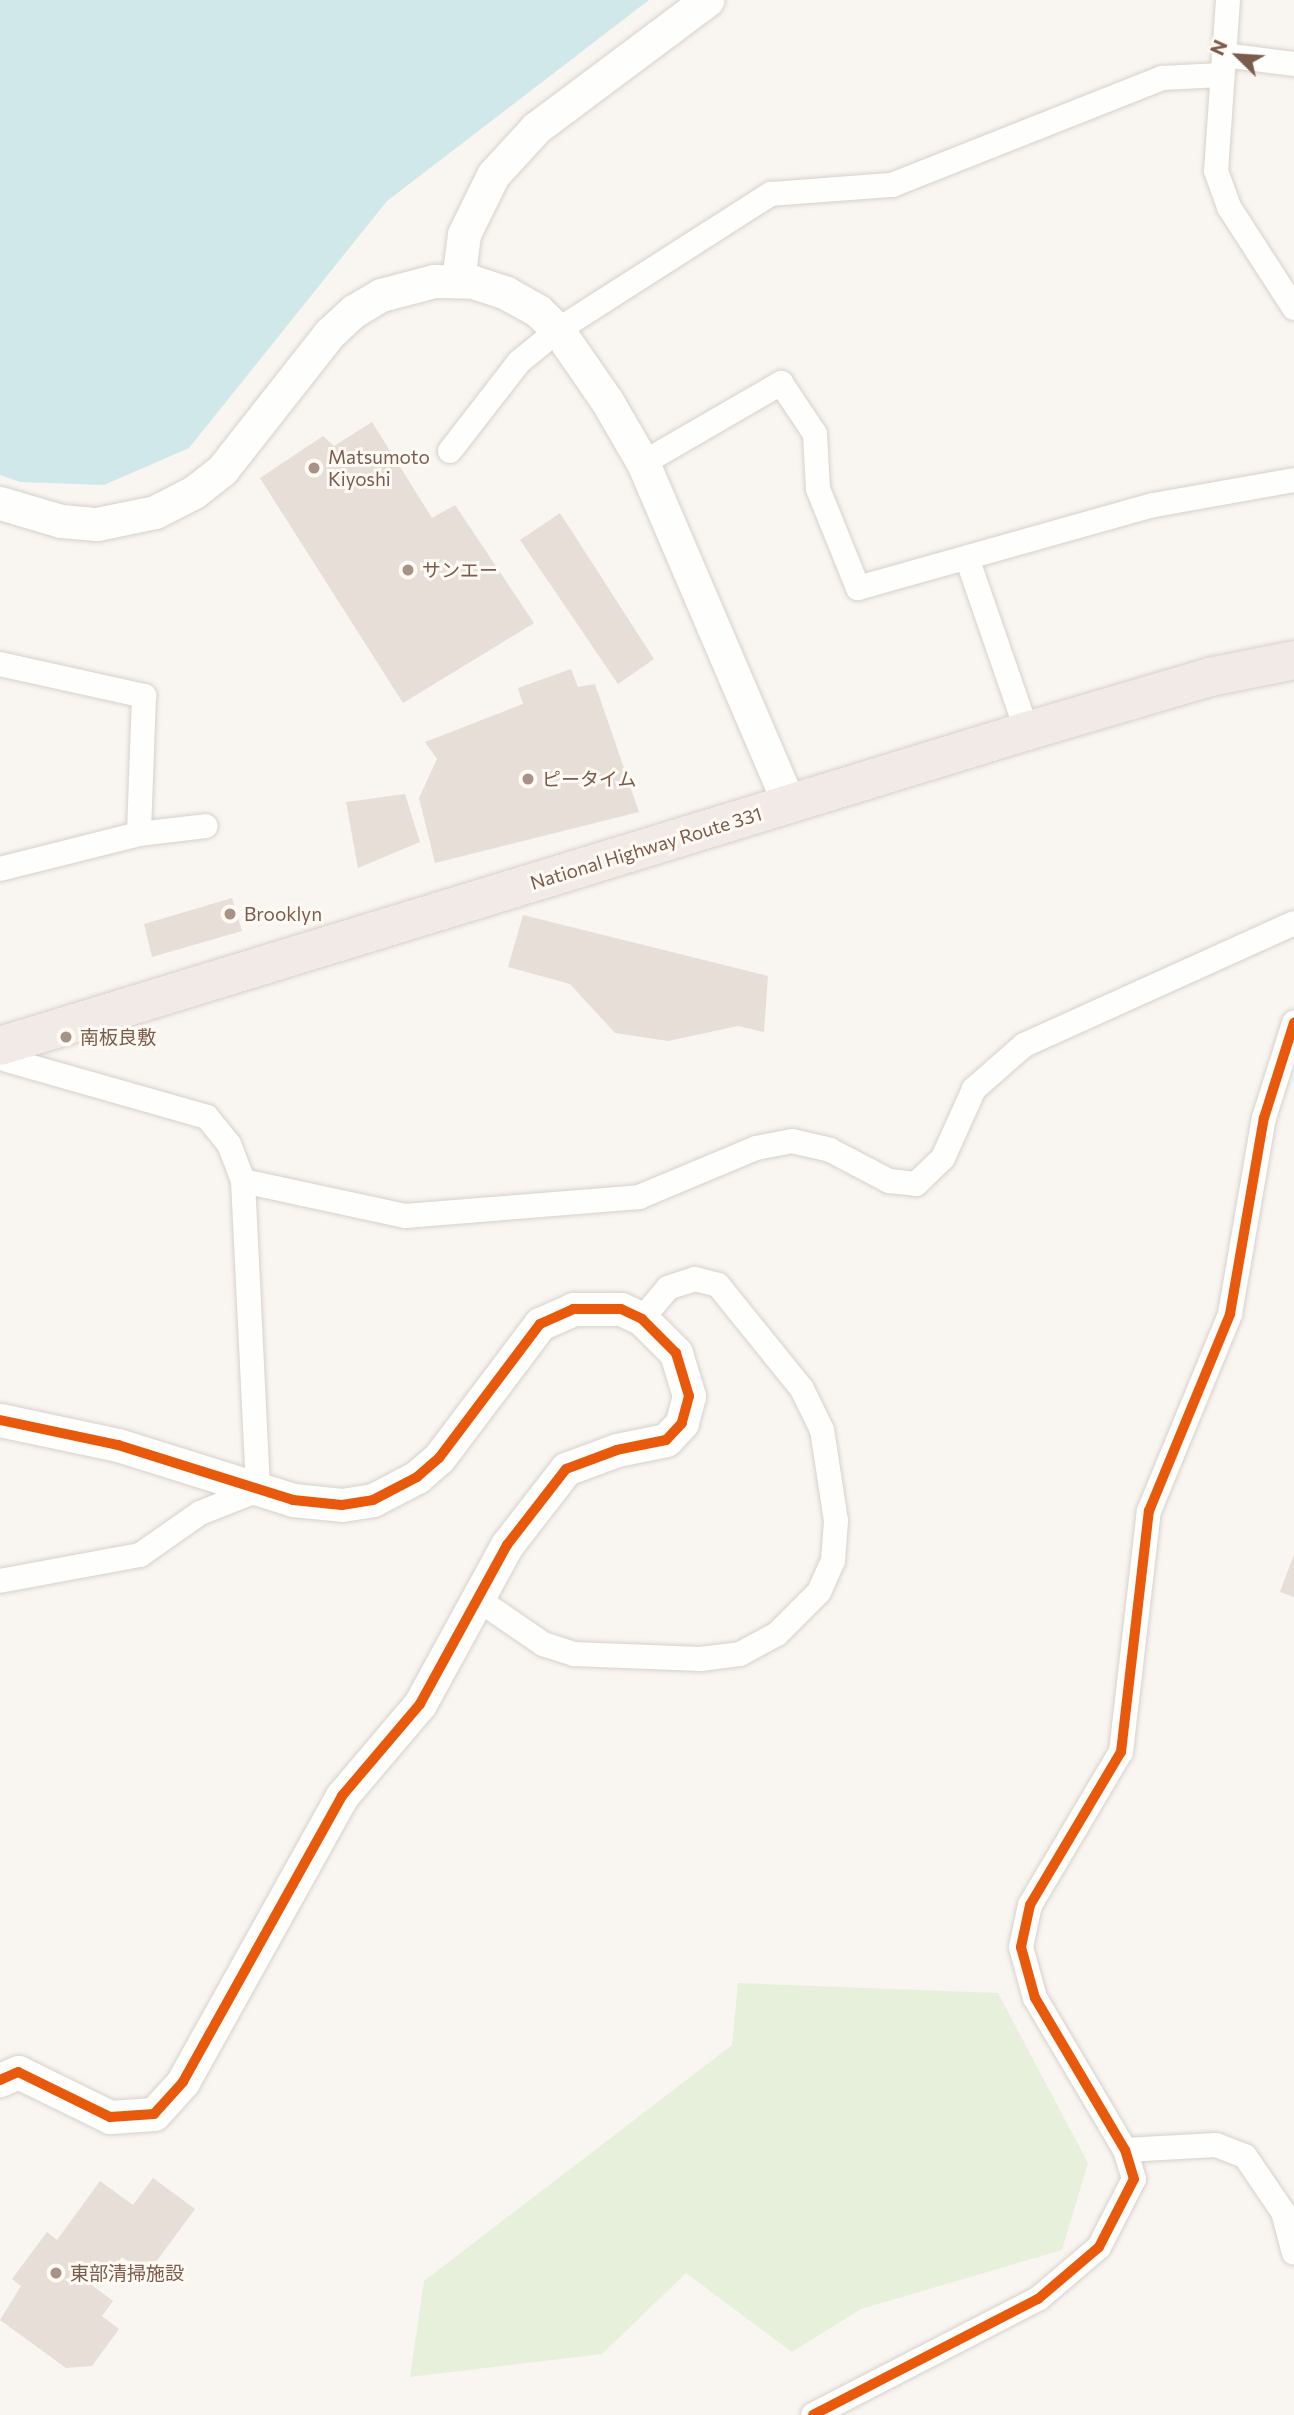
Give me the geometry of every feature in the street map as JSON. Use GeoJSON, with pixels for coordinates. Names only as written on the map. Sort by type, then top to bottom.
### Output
{"type":"FeatureCollection","features":[{"type":"Feature","properties":{"kind":"highway","name":"National Highway Route 331"},"geometry":{"type":"LineString","coordinates":[[0,1046],[1027,731],[1210,677],[1294,660]]}},
{"type":"Feature","properties":{"kind":"street"},"geometry":{"type":"LineString","coordinates":[[458,281],[464,234],[493,175],[536,128],[707,0]]}},
{"type":"Feature","properties":{"kind":"street"},"geometry":{"type":"LineString","coordinates":[[1228,0],[1216,172],[1229,207],[1294,308]]}},
{"type":"Feature","properties":{"kind":"street"},"geometry":{"type":"LineString","coordinates":[[450,451],[519,362],[558,330],[771,194],[892,185],[1162,78],[1223,65],[1294,64]]}},
{"type":"Feature","properties":{"kind":"street"},"geometry":{"type":"LineString","coordinates":[[0,503],[61,521],[97,524],[155,512],[174,503],[222,470],[330,333],[354,311],[412,285],[458,281],[506,293],[538,311],[558,330],[607,401],[643,463],[789,804]]}},
{"type":"Feature","properties":{"kind":"street"},"geometry":{"type":"LineString","coordinates":[[643,463],[780,383],[815,434],[818,489],[858,588],[1154,505],[1294,480]]}},
{"type":"Feature","properties":{"kind":"street"},"geometry":{"type":"LineString","coordinates":[[967,558],[1027,731]]}},
{"type":"Feature","properties":{"kind":"street"},"geometry":{"type":"LineString","coordinates":[[0,664],[144,696],[139,834]]}},
{"type":"Feature","properties":{"kind":"street"},"geometry":{"type":"LineString","coordinates":[[0,869],[139,834],[206,826]]}},
{"type":"Feature","properties":{"kind":"street"},"geometry":{"type":"LineString","coordinates":[[243,1181],[405,1216],[639,1197],[756,1148],[792,1141],[830,1150],[889,1181],[916,1184],[943,1158],[974,1089],[1024,1045],[1294,923]]}},
{"type":"Feature","properties":{"kind":"street"},"geometry":{"type":"LineString","coordinates":[[813,2415],[1048,2291],[1099,2247],[1134,2179],[1125,2150],[1035,1998],[1021,1947],[1030,1905],[1121,1752],[1149,1511],[1230,1314],[1264,1118],[1294,1023]]}},
{"type":"Feature","properties":{"kind":"street"},"geometry":{"type":"LineString","coordinates":[[0,1058],[207,1117],[229,1144],[243,1181],[258,1490]]}},
{"type":"Feature","properties":{"kind":"street"},"geometry":{"type":"LineString","coordinates":[[479,1600],[543,1644],[574,1654],[700,1659],[740,1654],[777,1634],[819,1592],[833,1561],[836,1521],[821,1430],[802,1389],[718,1285],[695,1279],[668,1289],[642,1319]]}},
{"type":"Feature","properties":{"kind":"street"},"geometry":{"type":"LineString","coordinates":[[0,1419],[118,1445],[258,1490],[316,1505],[342,1506],[396,1491],[439,1458],[540,1324],[573,1309],[621,1308],[642,1319],[676,1353],[689,1396],[682,1423],[666,1440],[617,1450],[566,1469],[508,1545],[420,1704],[342,1796],[183,2082],[154,2114],[110,2117],[18,2072],[0,2080]]}},
{"type":"Feature","properties":{"kind":"street"},"geometry":{"type":"LineString","coordinates":[[0,1581],[141,1555],[200,1513],[258,1490]]}},
{"type":"Feature","properties":{"kind":"street"},"geometry":{"type":"LineString","coordinates":[[1125,2150],[1216,2145],[1245,2156],[1283,2211],[1294,2253]]}},
{"type":"Feature","properties":{"kind":"green space"},"geometry":{"type":"Polygon","coordinates":[[[738,1983],[998,1993],[1088,2163],[1062,2250],[861,2309],[792,2352],[686,2273],[602,2354],[410,2377],[424,2281],[732,2045],[738,1983]]]}},
{"type":"Feature","properties":{"kind":"water"},"geometry":{"type":"Polygon","coordinates":[[[0,0],[649,0],[387,201],[189,448],[104,485],[20,482],[0,475],[0,0]]]}},
{"type":"Feature","properties":{"kind":"building","name":"サンエー"},"geometry":{"type":"Polygon","coordinates":[[[372,422],[432,518],[455,505],[534,623],[403,703],[260,478],[323,436],[334,446],[372,422]]]}},
{"type":"Feature","properties":{"kind":"building"},"geometry":{"type":"Polygon","coordinates":[[[560,513],[654,659],[618,684],[520,540],[560,513]]]}},
{"type":"Feature","properties":{"kind":"building","name":"ピータイム"},"geometry":{"type":"Polygon","coordinates":[[[571,669],[578,687],[595,684],[639,812],[435,863],[419,798],[437,759],[425,742],[523,704],[518,688],[571,669]]]}},
{"type":"Feature","properties":{"kind":"building"},"geometry":{"type":"Polygon","coordinates":[[[405,794],[420,842],[358,868],[346,802],[405,794]]]}},
{"type":"Feature","properties":{"kind":"building"},"geometry":{"type":"Polygon","coordinates":[[[232,898],[242,931],[152,957],[144,924],[232,898]]]}},
{"type":"Feature","properties":{"kind":"building"},"geometry":{"type":"Polygon","coordinates":[[[523,915],[768,976],[764,1032],[738,1026],[668,1041],[615,1033],[570,984],[508,967],[523,915]]]}},
{"type":"Feature","properties":{"kind":"building"},"geometry":{"type":"Polygon","coordinates":[[[1294,1554],[1294,1597],[1280,1592],[1294,1554]]]}},
{"type":"Feature","properties":{"kind":"building","name":"東部清掃施設"},"geometry":{"type":"Polygon","coordinates":[[[153,2178],[195,2209],[147,2274],[122,2257],[111,2272],[102,2266],[89,2283],[113,2301],[102,2316],[119,2329],[92,2366],[66,2368],[0,2320],[21,2286],[12,2279],[47,2232],[57,2240],[100,2181],[133,2205],[153,2178]]]}},
{"type":"Feature","properties":{"kind":"cycle path"},"geometry":{"type":"LineString","coordinates":[[813,2415],[1038,2299],[1099,2247],[1134,2179],[1125,2150],[1035,1998],[1021,1947],[1030,1905],[1121,1752],[1149,1511],[1230,1314],[1264,1118],[1294,1023]]}},
{"type":"Feature","properties":{"kind":"cycle path"},"geometry":{"type":"LineString","coordinates":[[0,1420],[118,1445],[293,1500],[342,1505],[373,1500],[417,1477],[439,1458],[540,1324],[573,1309],[621,1309],[642,1319],[676,1353],[689,1396],[682,1423],[666,1440],[617,1450],[566,1469],[507,1545],[420,1704],[342,1796],[183,2082],[154,2114],[110,2117],[18,2072],[0,2080]]}},
{"type":"Feature","properties":{"kind":"place","name":"Matsumoto Kiyoshi"},"geometry":{"type":"Point","coordinates":[314,468]}},
{"type":"Feature","properties":{"kind":"place","name":"サンエー"},"geometry":{"type":"Point","coordinates":[408,570]}},
{"type":"Feature","properties":{"kind":"place","name":"ピータイム"},"geometry":{"type":"Point","coordinates":[528,779]}},
{"type":"Feature","properties":{"kind":"place","name":"Brooklyn"},"geometry":{"type":"Point","coordinates":[230,914]}},
{"type":"Feature","properties":{"kind":"place","name":"南板良敷"},"geometry":{"type":"Point","coordinates":[66,1037]}},
{"type":"Feature","properties":{"kind":"place","name":"東部清掃施設"},"geometry":{"type":"Point","coordinates":[56,2273]}}]}
